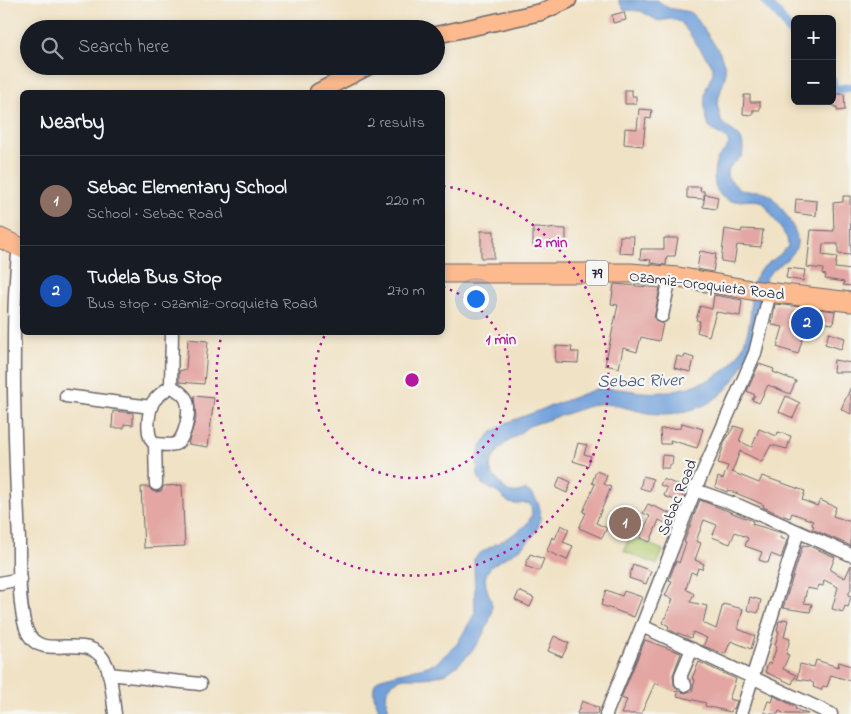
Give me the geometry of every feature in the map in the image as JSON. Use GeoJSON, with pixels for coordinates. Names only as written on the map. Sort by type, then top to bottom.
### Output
{"type":"FeatureCollection","features":[{"type":"Feature","properties":{"kind":"highway"},"geometry":{"type":"LineString","coordinates":[[0,238],[20,248]]}},
{"type":"Feature","properties":{"kind":"highway","name":"Ozamiz-Oroquieta Road"},"geometry":{"type":"LineString","coordinates":[[445,273],[631,274],[670,277],[851,302]]}},
{"type":"Feature","properties":{"kind":"main road"},"geometry":{"type":"LineString","coordinates":[[445,33],[541,12],[568,0]]}},
{"type":"Feature","properties":{"kind":"main road"},"geometry":{"type":"LineString","coordinates":[[322,90],[351,75]]}},
{"type":"Feature","properties":{"kind":"street"},"geometry":{"type":"LineString","coordinates":[[20,256],[15,296],[13,408],[20,579],[25,626],[33,640],[39,644],[91,648],[97,651],[109,674],[115,714]]}},
{"type":"Feature","properties":{"kind":"street"},"geometry":{"type":"LineString","coordinates":[[662,316],[670,277]]}},
{"type":"Feature","properties":{"kind":"street","name":"Sebac Road"},"geometry":{"type":"LineString","coordinates":[[606,714],[695,490],[755,353],[762,291]]}},
{"type":"Feature","properties":{"kind":"street"},"geometry":{"type":"LineString","coordinates":[[171,386],[172,335]]}},
{"type":"Feature","properties":{"kind":"street"},"geometry":{"type":"LineString","coordinates":[[156,484],[155,444],[150,438],[149,431],[151,407],[160,394],[171,386]]}},
{"type":"Feature","properties":{"kind":"street"},"geometry":{"type":"LineString","coordinates":[[155,444],[174,444],[184,434],[188,410],[187,401],[182,394],[171,386]]}},
{"type":"Feature","properties":{"kind":"street"},"geometry":{"type":"LineString","coordinates":[[66,396],[151,407]]}},
{"type":"Feature","properties":{"kind":"street"},"geometry":{"type":"LineString","coordinates":[[695,490],[740,506],[851,555]]}},
{"type":"Feature","properties":{"kind":"street"},"geometry":{"type":"LineString","coordinates":[[740,714],[798,532]]}},
{"type":"Feature","properties":{"kind":"street"},"geometry":{"type":"LineString","coordinates":[[0,583],[20,579]]}},
{"type":"Feature","properties":{"kind":"street"},"geometry":{"type":"LineString","coordinates":[[642,626],[831,714]]}},
{"type":"Feature","properties":{"kind":"street"},"geometry":{"type":"LineString","coordinates":[[685,686],[681,682],[680,677],[692,649]]}},
{"type":"Feature","properties":{"kind":"street"},"geometry":{"type":"LineString","coordinates":[[109,674],[200,684]]}},
{"type":"Feature","properties":{"kind":"green space"},"geometry":{"type":"Polygon","coordinates":[[[630,536],[663,550],[657,565],[624,551],[630,536]]]}},
{"type":"Feature","properties":{"kind":"water"},"geometry":{"type":"Polygon","coordinates":[[[618,0],[657,0],[668,8],[690,12],[697,19],[719,51],[726,72],[717,103],[721,121],[737,134],[742,142],[742,156],[730,167],[727,176],[742,190],[763,192],[777,202],[794,229],[797,239],[796,247],[793,253],[769,274],[765,281],[761,307],[750,349],[732,383],[719,396],[703,406],[684,412],[660,414],[596,404],[529,426],[501,447],[492,460],[490,468],[492,474],[508,492],[526,490],[534,496],[540,511],[540,519],[535,533],[525,544],[488,571],[485,580],[492,602],[491,616],[482,637],[475,647],[458,665],[441,675],[427,678],[403,678],[396,681],[388,688],[386,697],[390,714],[381,714],[374,694],[374,685],[377,681],[381,678],[435,664],[457,644],[475,613],[474,559],[480,553],[512,535],[529,521],[532,513],[529,503],[509,503],[498,493],[482,484],[478,476],[477,464],[480,447],[490,434],[506,423],[596,389],[664,392],[697,385],[722,372],[732,363],[746,337],[750,319],[751,293],[755,278],[762,268],[788,246],[787,238],[763,202],[755,200],[732,201],[726,199],[721,196],[715,186],[716,162],[729,143],[725,137],[711,129],[706,117],[705,95],[713,67],[681,22],[671,19],[658,21],[641,11],[624,10],[618,0]]]}},
{"type":"Feature","properties":{"kind":"building"},"geometry":{"type":"Polygon","coordinates":[[[624,12],[626,20],[613,23],[612,15],[624,12]]]}},
{"type":"Feature","properties":{"kind":"building"},"geometry":{"type":"Polygon","coordinates":[[[625,90],[632,90],[632,96],[636,96],[636,104],[625,104],[625,90]]]}},
{"type":"Feature","properties":{"kind":"building"},"geometry":{"type":"Polygon","coordinates":[[[836,94],[844,94],[845,110],[837,111],[837,107],[834,107],[836,105],[836,94]]]}},
{"type":"Feature","properties":{"kind":"building"},"geometry":{"type":"Polygon","coordinates":[[[744,95],[750,95],[750,102],[760,102],[760,110],[753,110],[753,115],[743,114],[744,95]]]}},
{"type":"Feature","properties":{"kind":"building"},"geometry":{"type":"Polygon","coordinates":[[[639,109],[652,110],[651,119],[646,118],[643,146],[624,144],[625,128],[637,129],[639,109]]]}},
{"type":"Feature","properties":{"kind":"building"},"geometry":{"type":"Polygon","coordinates":[[[687,187],[701,187],[700,191],[704,191],[704,199],[687,198],[687,187]]]}},
{"type":"Feature","properties":{"kind":"building"},"geometry":{"type":"Polygon","coordinates":[[[705,194],[718,197],[716,209],[703,207],[705,194]]]}},
{"type":"Feature","properties":{"kind":"building"},"geometry":{"type":"Polygon","coordinates":[[[843,196],[850,196],[851,255],[838,254],[838,244],[823,244],[822,255],[837,257],[835,268],[851,270],[851,286],[843,285],[844,282],[825,279],[826,275],[822,274],[823,269],[807,267],[811,230],[834,231],[833,203],[843,202],[843,196]]]}},
{"type":"Feature","properties":{"kind":"building"},"geometry":{"type":"Polygon","coordinates":[[[796,199],[817,201],[816,216],[795,213],[796,199]]]}},
{"type":"Feature","properties":{"kind":"building"},"geometry":{"type":"Polygon","coordinates":[[[533,228],[566,229],[566,243],[549,243],[549,247],[533,247],[533,228]]]}},
{"type":"Feature","properties":{"kind":"building"},"geometry":{"type":"Polygon","coordinates":[[[725,229],[741,232],[742,229],[763,230],[761,247],[737,245],[734,263],[721,261],[725,229]]]}},
{"type":"Feature","properties":{"kind":"building"},"geometry":{"type":"Polygon","coordinates":[[[481,231],[494,231],[494,258],[481,258],[481,231]]]}},
{"type":"Feature","properties":{"kind":"building"},"geometry":{"type":"Polygon","coordinates":[[[620,236],[634,236],[633,254],[619,253],[620,236]]]}},
{"type":"Feature","properties":{"kind":"building"},"geometry":{"type":"Polygon","coordinates":[[[664,238],[678,238],[675,256],[667,256],[666,265],[650,263],[651,260],[640,259],[641,249],[664,249],[664,238]]]}},
{"type":"Feature","properties":{"kind":"building"},"geometry":{"type":"Polygon","coordinates":[[[700,251],[716,254],[713,272],[697,269],[700,251]]]}},
{"type":"Feature","properties":{"kind":"building"},"geometry":{"type":"Polygon","coordinates":[[[788,268],[805,270],[803,281],[786,278],[788,268]]]}},
{"type":"Feature","properties":{"kind":"building"},"geometry":{"type":"Polygon","coordinates":[[[614,284],[660,288],[654,318],[657,322],[663,324],[659,341],[641,337],[637,352],[623,348],[619,368],[605,365],[618,305],[611,304],[614,284]]]}},
{"type":"Feature","properties":{"kind":"building"},"geometry":{"type":"Polygon","coordinates":[[[714,295],[742,300],[740,316],[716,312],[709,336],[697,332],[700,321],[696,320],[700,306],[712,309],[714,295]]]}},
{"type":"Feature","properties":{"kind":"building"},"geometry":{"type":"Polygon","coordinates":[[[775,304],[835,311],[833,324],[810,321],[807,338],[803,337],[798,354],[777,347],[783,327],[772,325],[775,304]]]}},
{"type":"Feature","properties":{"kind":"building"},"geometry":{"type":"Polygon","coordinates":[[[829,333],[845,338],[841,349],[825,344],[829,333]]]}},
{"type":"Feature","properties":{"kind":"building"},"geometry":{"type":"Polygon","coordinates":[[[188,339],[208,341],[204,384],[179,382],[179,371],[186,369],[188,339]]]}},
{"type":"Feature","properties":{"kind":"building"},"geometry":{"type":"Polygon","coordinates":[[[556,346],[572,347],[571,352],[579,352],[578,363],[555,362],[556,346]]]}},
{"type":"Feature","properties":{"kind":"building"},"geometry":{"type":"Polygon","coordinates":[[[685,355],[694,358],[691,372],[674,368],[677,356],[684,358],[685,355]]]}},
{"type":"Feature","properties":{"kind":"building"},"geometry":{"type":"Polygon","coordinates":[[[834,360],[851,363],[851,372],[833,372],[834,360]]]}},
{"type":"Feature","properties":{"kind":"building"},"geometry":{"type":"Polygon","coordinates":[[[759,364],[774,369],[773,372],[796,381],[790,394],[768,385],[759,403],[752,400],[755,395],[747,391],[759,364]]]}},
{"type":"Feature","properties":{"kind":"building"},"geometry":{"type":"Polygon","coordinates":[[[851,387],[851,414],[841,409],[851,387]]]}},
{"type":"Feature","properties":{"kind":"building"},"geometry":{"type":"Polygon","coordinates":[[[194,396],[214,398],[208,447],[188,444],[196,418],[194,396]]]}},
{"type":"Feature","properties":{"kind":"building"},"geometry":{"type":"Polygon","coordinates":[[[786,396],[800,403],[793,418],[779,412],[786,396]]]}},
{"type":"Feature","properties":{"kind":"building"},"geometry":{"type":"Polygon","coordinates":[[[113,411],[133,413],[133,425],[124,424],[124,428],[112,428],[113,411]]]}},
{"type":"Feature","properties":{"kind":"building"},"geometry":{"type":"Polygon","coordinates":[[[682,423],[703,429],[697,448],[670,440],[671,444],[661,444],[660,429],[681,428],[682,423]]]}},
{"type":"Feature","properties":{"kind":"building"},"geometry":{"type":"Polygon","coordinates":[[[734,426],[744,429],[739,441],[752,447],[759,429],[777,436],[778,432],[791,436],[787,449],[771,445],[762,462],[740,451],[732,472],[759,483],[762,476],[805,491],[802,500],[817,506],[820,500],[836,507],[833,516],[851,522],[851,546],[812,529],[814,526],[812,525],[813,521],[792,513],[790,518],[781,515],[753,500],[715,487],[718,477],[723,479],[728,466],[718,463],[725,441],[734,426]]]}},
{"type":"Feature","properties":{"kind":"building"},"geometry":{"type":"Polygon","coordinates":[[[578,443],[587,445],[584,454],[591,456],[588,466],[573,461],[578,443]]]}},
{"type":"Feature","properties":{"kind":"building"},"geometry":{"type":"Polygon","coordinates":[[[662,455],[673,456],[672,465],[669,465],[669,468],[661,468],[662,455]]]}},
{"type":"Feature","properties":{"kind":"building"},"geometry":{"type":"Polygon","coordinates":[[[596,471],[607,475],[604,484],[611,487],[596,523],[607,528],[602,538],[579,528],[586,513],[583,512],[595,484],[592,483],[596,471]]]}},
{"type":"Feature","properties":{"kind":"building"},"geometry":{"type":"Polygon","coordinates":[[[643,476],[653,479],[650,491],[640,488],[643,476]]]}},
{"type":"Feature","properties":{"kind":"building"},"geometry":{"type":"Polygon","coordinates":[[[560,477],[571,482],[567,493],[556,488],[560,477]]]}},
{"type":"Feature","properties":{"kind":"building"},"geometry":{"type":"Polygon","coordinates":[[[663,479],[686,488],[680,502],[664,496],[667,488],[660,485],[663,479]]]}},
{"type":"Feature","properties":{"kind":"building"},"geometry":{"type":"Polygon","coordinates":[[[182,485],[185,546],[144,548],[141,487],[149,487],[152,491],[157,492],[161,491],[164,486],[182,485]]]}},
{"type":"Feature","properties":{"kind":"building"},"geometry":{"type":"Polygon","coordinates":[[[700,500],[753,521],[752,524],[782,533],[780,538],[787,540],[781,558],[771,554],[768,563],[759,560],[762,552],[745,546],[748,538],[735,532],[730,544],[712,537],[717,525],[704,520],[696,541],[701,543],[695,560],[704,564],[702,569],[698,568],[696,574],[691,572],[686,589],[694,594],[690,602],[707,606],[703,623],[716,629],[723,604],[743,609],[738,629],[755,636],[751,649],[731,641],[725,654],[703,646],[707,638],[693,632],[691,638],[678,634],[668,629],[669,626],[663,623],[673,599],[665,596],[672,581],[669,580],[676,561],[679,563],[686,543],[684,542],[700,500]]]}},
{"type":"Feature","properties":{"kind":"building"},"geometry":{"type":"Polygon","coordinates":[[[648,504],[676,516],[671,526],[659,520],[650,542],[640,538],[650,516],[643,513],[648,504]]]}},
{"type":"Feature","properties":{"kind":"building"},"geometry":{"type":"Polygon","coordinates":[[[618,508],[628,512],[620,532],[610,528],[618,508]]]}},
{"type":"Feature","properties":{"kind":"building"},"geometry":{"type":"Polygon","coordinates":[[[561,525],[569,529],[563,542],[573,546],[567,560],[547,551],[552,537],[555,539],[561,525]]]}},
{"type":"Feature","properties":{"kind":"building"},"geometry":{"type":"Polygon","coordinates":[[[803,545],[835,557],[830,570],[845,578],[851,565],[851,589],[848,595],[851,597],[848,607],[845,606],[843,612],[832,609],[838,587],[824,580],[823,586],[819,585],[817,590],[807,588],[804,603],[812,604],[810,612],[783,608],[803,545]]]}},
{"type":"Feature","properties":{"kind":"building"},"geometry":{"type":"Polygon","coordinates":[[[530,554],[544,559],[539,571],[525,566],[530,554]]]}},
{"type":"Feature","properties":{"kind":"building"},"geometry":{"type":"Polygon","coordinates":[[[633,564],[651,571],[646,584],[629,578],[633,564]]]}},
{"type":"Feature","properties":{"kind":"building"},"geometry":{"type":"Polygon","coordinates":[[[606,590],[622,596],[624,591],[642,597],[634,617],[601,605],[606,590]]]}},
{"type":"Feature","properties":{"kind":"building"},"geometry":{"type":"Polygon","coordinates":[[[519,591],[534,598],[530,607],[515,600],[519,591]]]}},
{"type":"Feature","properties":{"kind":"building"},"geometry":{"type":"Polygon","coordinates":[[[750,597],[761,600],[758,613],[747,610],[750,597]]]}},
{"type":"Feature","properties":{"kind":"building"},"geometry":{"type":"Polygon","coordinates":[[[783,619],[788,620],[784,637],[790,639],[786,654],[789,655],[783,669],[796,675],[792,684],[765,672],[768,663],[771,664],[777,646],[775,645],[779,631],[777,631],[779,621],[783,619]]]}},
{"type":"Feature","properties":{"kind":"building"},"geometry":{"type":"Polygon","coordinates":[[[554,636],[569,643],[562,657],[548,651],[554,636]]]}},
{"type":"Feature","properties":{"kind":"building"},"geometry":{"type":"Polygon","coordinates":[[[645,640],[681,653],[673,675],[674,685],[678,690],[677,692],[655,683],[641,714],[621,714],[627,700],[621,698],[645,640]]]}},
{"type":"Feature","properties":{"kind":"building"},"geometry":{"type":"Polygon","coordinates":[[[816,660],[838,667],[839,662],[851,666],[851,681],[831,675],[827,687],[823,686],[821,690],[813,687],[814,684],[810,681],[797,679],[800,664],[814,667],[816,660]]]}},
{"type":"Feature","properties":{"kind":"building"},"geometry":{"type":"Polygon","coordinates":[[[699,662],[736,679],[729,699],[737,701],[731,712],[705,706],[706,703],[677,696],[679,691],[685,693],[692,691],[695,680],[692,678],[699,662]]]}},
{"type":"Feature","properties":{"kind":"building"},"geometry":{"type":"Polygon","coordinates":[[[774,696],[796,707],[795,709],[808,714],[785,714],[779,711],[778,714],[770,714],[764,712],[768,701],[772,702],[774,696]]]}},
{"type":"Feature","properties":{"kind":"building"},"geometry":{"type":"Polygon","coordinates":[[[582,701],[599,708],[597,714],[577,714],[582,701]]]}},
{"type":"Feature","properties":{"kind":"waterway"},"geometry":{"type":"LineString","coordinates":[[764,0],[778,14],[791,32]]}},
{"type":"Feature","properties":{"kind":"waterway"},"geometry":{"type":"LineString","coordinates":[[836,90],[851,87]]}},
{"type":"Feature","properties":{"kind":"place","name":"Tudela Bus Stop"},"geometry":{"type":"Point","coordinates":[807,323]}},
{"type":"Feature","properties":{"kind":"place","name":"Sebac Elementary School"},"geometry":{"type":"Point","coordinates":[625,523]}},
{"type":"Feature","properties":{"kind":"water label","name":"Sebac River"},"geometry":{"type":"Point","coordinates":[640,380]}}]}
